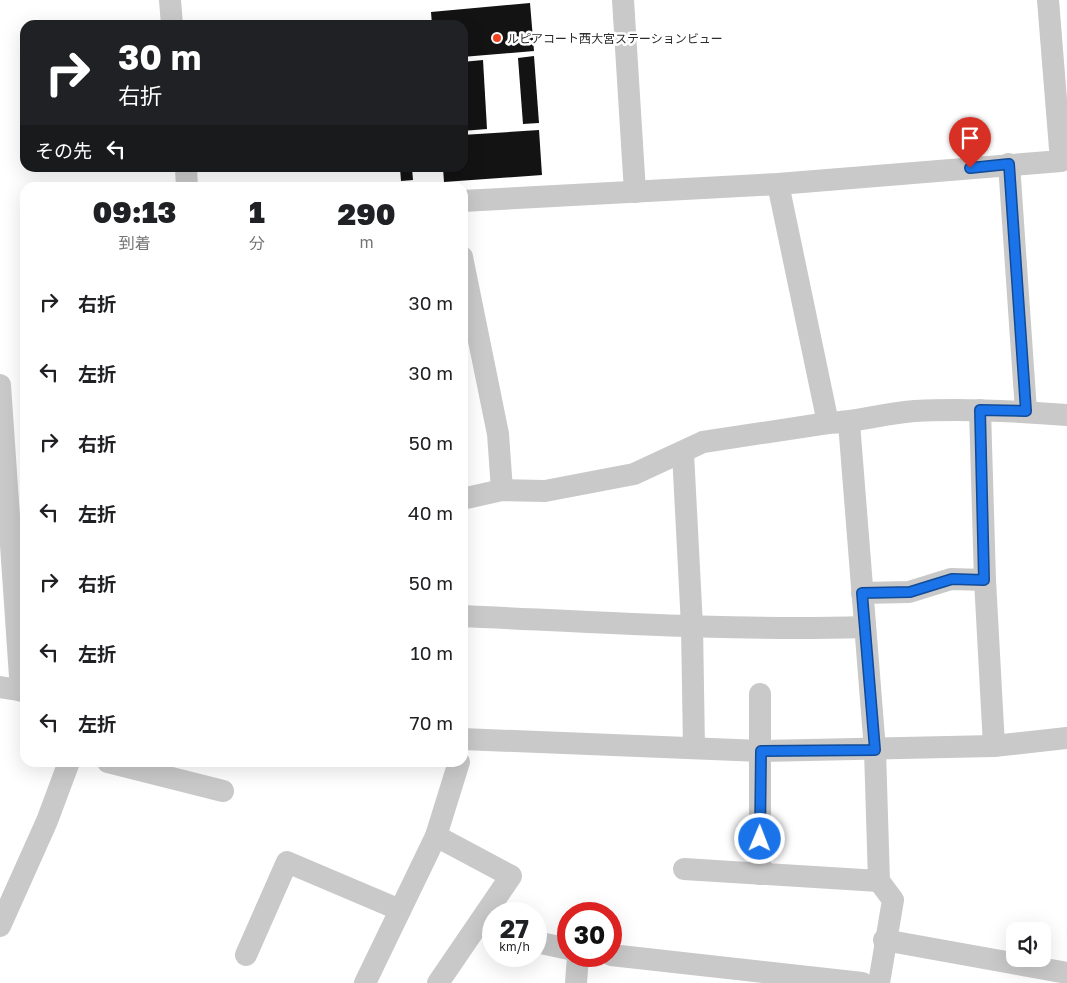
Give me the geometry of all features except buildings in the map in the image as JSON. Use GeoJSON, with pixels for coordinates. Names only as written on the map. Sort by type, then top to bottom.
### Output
{"type":"FeatureCollection","features":[{"type":"Feature","properties":{"kind":"street"},"geometry":{"type":"LineString","coordinates":[[170,0],[172,20]]}},
{"type":"Feature","properties":{"kind":"street"},"geometry":{"type":"LineString","coordinates":[[623,0],[635,192]]}},
{"type":"Feature","properties":{"kind":"street"},"geometry":{"type":"LineString","coordinates":[[468,201],[778,184],[1061,161],[1048,0]]}},
{"type":"Feature","properties":{"kind":"street"},"geometry":{"type":"LineString","coordinates":[[1009,164],[1026,411]]}},
{"type":"Feature","properties":{"kind":"street"},"geometry":{"type":"LineString","coordinates":[[778,184],[838,423],[862,593],[875,750],[879,881],[893,900],[884,940],[878,983]]}},
{"type":"Feature","properties":{"kind":"street"},"geometry":{"type":"LineString","coordinates":[[468,286],[498,434],[502,490]]}},
{"type":"Feature","properties":{"kind":"street"},"geometry":{"type":"LineString","coordinates":[[0,385],[17,542],[15,690]]}},
{"type":"Feature","properties":{"kind":"street"},"geometry":{"type":"LineString","coordinates":[[980,410],[984,580],[994,746]]}},
{"type":"Feature","properties":{"kind":"street"},"geometry":{"type":"LineString","coordinates":[[468,498],[502,490],[546,491],[634,474],[683,453],[703,442],[913,411],[1026,411],[1067,415]]}},
{"type":"Feature","properties":{"kind":"street"},"geometry":{"type":"LineString","coordinates":[[683,453],[692,626],[694,748]]}},
{"type":"Feature","properties":{"kind":"street"},"geometry":{"type":"LineString","coordinates":[[862,593],[910,592],[952,579],[984,580]]}},
{"type":"Feature","properties":{"kind":"street"},"geometry":{"type":"LineString","coordinates":[[468,616],[692,626],[806,628],[864,626]]}},
{"type":"Feature","properties":{"kind":"street"},"geometry":{"type":"LineString","coordinates":[[760,694],[760,874]]}},
{"type":"Feature","properties":{"kind":"street"},"geometry":{"type":"LineString","coordinates":[[468,743],[761,751],[994,746],[1067,738]]}},
{"type":"Feature","properties":{"kind":"street"},"geometry":{"type":"LineString","coordinates":[[0,926],[47,821],[68,767]]}},
{"type":"Feature","properties":{"kind":"street"},"geometry":{"type":"LineString","coordinates":[[128,767],[223,791]]}},
{"type":"Feature","properties":{"kind":"street"},"geometry":{"type":"LineString","coordinates":[[365,983],[436,836],[457,767]]}},
{"type":"Feature","properties":{"kind":"street"},"geometry":{"type":"LineString","coordinates":[[436,836],[512,876],[499,902]]}},
{"type":"Feature","properties":{"kind":"street"},"geometry":{"type":"LineString","coordinates":[[246,955],[287,862],[400,910]]}},
{"type":"Feature","properties":{"kind":"street"},"geometry":{"type":"LineString","coordinates":[[684,869],[879,881]]}},
{"type":"Feature","properties":{"kind":"street"},"geometry":{"type":"LineString","coordinates":[[438,983],[482,933]]}},
{"type":"Feature","properties":{"kind":"street"},"geometry":{"type":"LineString","coordinates":[[884,940],[1067,973]]}},
{"type":"Feature","properties":{"kind":"street"},"geometry":{"type":"LineString","coordinates":[[622,956],[862,983]]}},
{"type":"Feature","properties":{"kind":"street"},"geometry":{"type":"LineString","coordinates":[[576,983],[577,967]]}},
{"type":"Feature","properties":{"kind":"place","name":"ルピアコート西大宮ステーションビュー"},"geometry":{"type":"Point","coordinates":[497,38]}},
{"type":"Feature","properties":{"kind":"route"},"geometry":{"type":"LineString","coordinates":[[760,839],[761,751],[875,750],[862,593],[910,592],[952,579],[984,580],[980,410],[1026,411],[1009,164],[970,168]]}}]}
